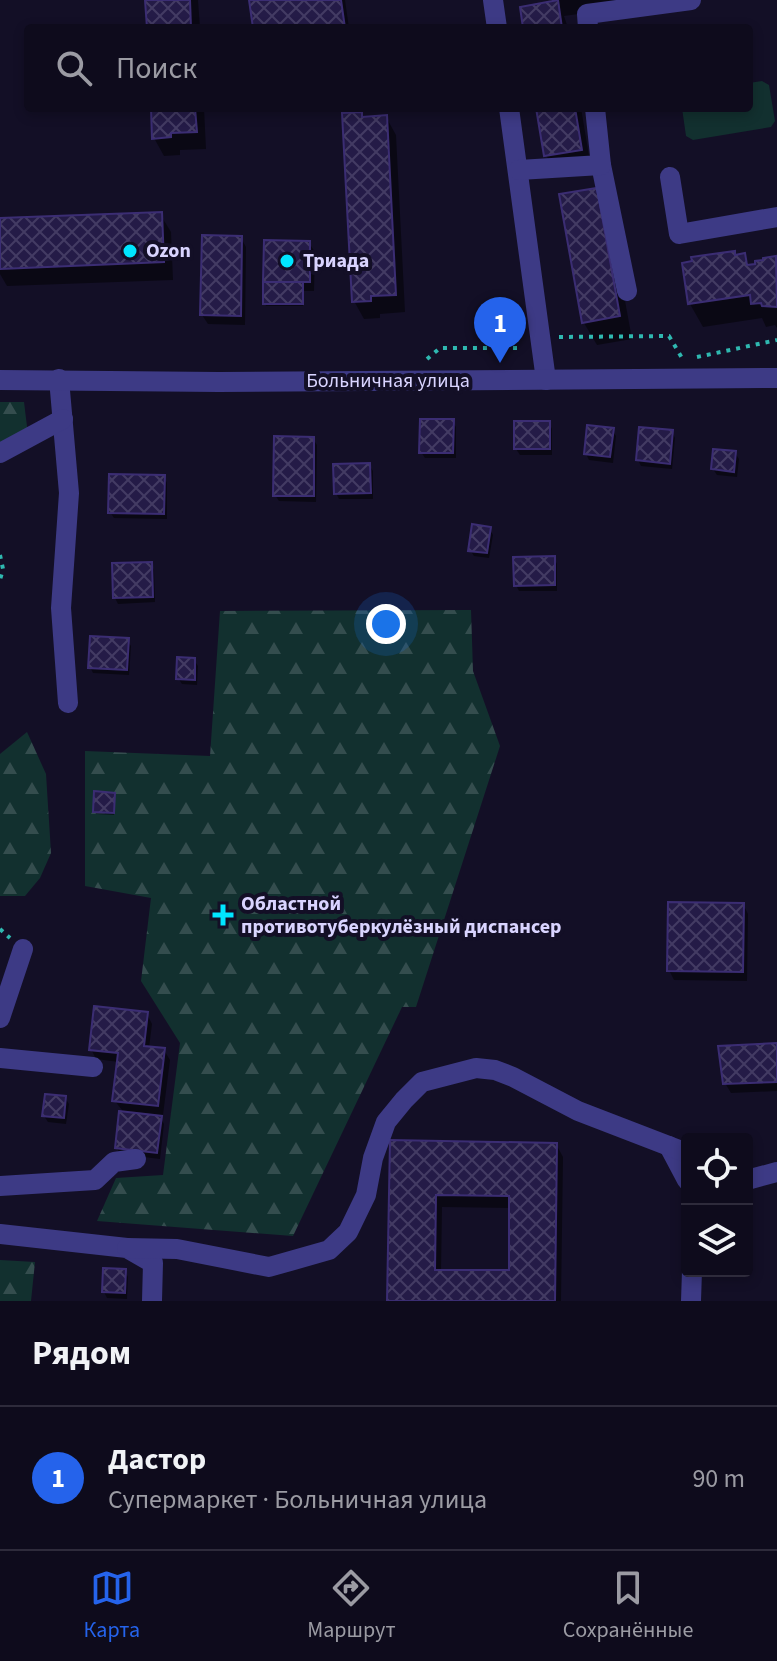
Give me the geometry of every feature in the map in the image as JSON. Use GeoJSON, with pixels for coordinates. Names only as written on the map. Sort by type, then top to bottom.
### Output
{"type":"FeatureCollection","features":[{"type":"Feature","properties":{"kind":"street"},"geometry":{"type":"LineString","coordinates":[[493,0],[496,24]]}},
{"type":"Feature","properties":{"kind":"street"},"geometry":{"type":"LineString","coordinates":[[588,24],[587,14],[691,0]]}},
{"type":"Feature","properties":{"kind":"street"},"geometry":{"type":"LineString","coordinates":[[510,112],[546,380]]}},
{"type":"Feature","properties":{"kind":"street"},"geometry":{"type":"LineString","coordinates":[[595,112],[601,165],[627,291]]}},
{"type":"Feature","properties":{"kind":"street"},"geometry":{"type":"LineString","coordinates":[[519,170],[601,165]]}},
{"type":"Feature","properties":{"kind":"street"},"geometry":{"type":"LineString","coordinates":[[670,177],[679,234],[777,217]]}},
{"type":"Feature","properties":{"kind":"street","name":"Больничная улица"},"geometry":{"type":"LineString","coordinates":[[0,380],[219,382],[777,378]]}},
{"type":"Feature","properties":{"kind":"street"},"geometry":{"type":"LineString","coordinates":[[59,379],[69,493],[61,608],[68,703]]}},
{"type":"Feature","properties":{"kind":"street"},"geometry":{"type":"LineString","coordinates":[[0,453],[63,419]]}},
{"type":"Feature","properties":{"kind":"street"},"geometry":{"type":"LineString","coordinates":[[0,1018],[23,949]]}},
{"type":"Feature","properties":{"kind":"street"},"geometry":{"type":"LineString","coordinates":[[0,1058],[93,1067]]}},
{"type":"Feature","properties":{"kind":"street"},"geometry":{"type":"LineString","coordinates":[[0,1234],[127,1248],[177,1249],[269,1267],[329,1250],[348,1232],[366,1195],[373,1158],[386,1122],[422,1082],[476,1068],[504,1073],[578,1111],[678,1150]]}},
{"type":"Feature","properties":{"kind":"street"},"geometry":{"type":"LineString","coordinates":[[0,1186],[95,1180],[114,1162],[136,1159]]}},
{"type":"Feature","properties":{"kind":"street"},"geometry":{"type":"LineString","coordinates":[[753,1168],[777,1169]]}},
{"type":"Feature","properties":{"kind":"street"},"geometry":{"type":"LineString","coordinates":[[753,1178],[777,1169]]}},
{"type":"Feature","properties":{"kind":"street"},"geometry":{"type":"LineString","coordinates":[[127,1248],[153,1263],[152,1301]]}},
{"type":"Feature","properties":{"kind":"street"},"geometry":{"type":"LineString","coordinates":[[691,1301],[692,1277]]}},
{"type":"Feature","properties":{"kind":"path"},"geometry":{"type":"LineString","coordinates":[[426,360],[440,348],[523,348],[541,338],[669,336],[682,360],[777,340]]}},
{"type":"Feature","properties":{"kind":"path"},"geometry":{"type":"LineString","coordinates":[[0,555],[0,580]]}},
{"type":"Feature","properties":{"kind":"green space"},"geometry":{"type":"Polygon","coordinates":[[[762,81],[769,85],[775,121],[771,127],[693,140],[686,136],[683,112],[753,112],[753,82],[762,81]]]}},
{"type":"Feature","properties":{"kind":"green space"},"geometry":{"type":"Polygon","coordinates":[[[0,402],[24,402],[28,435],[0,461],[0,402]]]}},
{"type":"Feature","properties":{"kind":"green space","name":"Областной противотуберкулёзный диспансер"},"geometry":{"type":"Polygon","coordinates":[[[471,610],[473,671],[500,746],[416,1007],[402,1007],[293,1236],[97,1221],[116,1178],[163,1175],[180,1043],[141,981],[151,898],[85,886],[85,751],[210,756],[220,611],[471,610]]]}},
{"type":"Feature","properties":{"kind":"green space"},"geometry":{"type":"Polygon","coordinates":[[[27,732],[46,774],[51,853],[40,878],[25,896],[0,896],[0,754],[27,732]]]}},
{"type":"Feature","properties":{"kind":"green space"},"geometry":{"type":"Polygon","coordinates":[[[0,1260],[35,1262],[31,1301],[0,1301],[0,1260]]]}},
{"type":"Feature","properties":{"kind":"building"},"geometry":{"type":"Polygon","coordinates":[[[145,0],[190,0],[191,24],[147,24],[145,0]]]}},
{"type":"Feature","properties":{"kind":"building"},"geometry":{"type":"Polygon","coordinates":[[[249,0],[341,0],[344,24],[252,24],[249,0]]]}},
{"type":"Feature","properties":{"kind":"building"},"geometry":{"type":"Polygon","coordinates":[[[558,0],[561,24],[522,24],[520,7],[558,0]]]}},
{"type":"Feature","properties":{"kind":"building"},"geometry":{"type":"Polygon","coordinates":[[[151,112],[195,112],[197,132],[171,133],[171,137],[152,139],[151,112]]]}},
{"type":"Feature","properties":{"kind":"building"},"geometry":{"type":"Polygon","coordinates":[[[362,112],[362,117],[387,115],[396,295],[371,296],[371,301],[352,302],[342,113],[362,112]]]}},
{"type":"Feature","properties":{"kind":"building"},"geometry":{"type":"Polygon","coordinates":[[[537,112],[576,112],[582,150],[544,156],[537,112]]]}},
{"type":"Feature","properties":{"kind":"building"},"geometry":{"type":"Polygon","coordinates":[[[597,188],[620,316],[582,323],[559,194],[597,188]]]}},
{"type":"Feature","properties":{"kind":"building"},"geometry":{"type":"Polygon","coordinates":[[[162,212],[164,262],[0,269],[0,218],[162,212]]]}},
{"type":"Feature","properties":{"kind":"building"},"geometry":{"type":"Polygon","coordinates":[[[202,235],[242,236],[241,316],[200,315],[202,235]]]}},
{"type":"Feature","properties":{"kind":"building","name":"Триада"},"geometry":{"type":"Polygon","coordinates":[[[264,240],[310,241],[310,282],[263,282],[264,240]]]}},
{"type":"Feature","properties":{"kind":"building"},"geometry":{"type":"Polygon","coordinates":[[[735,251],[735,255],[745,253],[747,265],[776,256],[777,307],[751,304],[750,295],[688,304],[682,263],[692,261],[691,257],[735,251]]]}},
{"type":"Feature","properties":{"kind":"building"},"geometry":{"type":"Polygon","coordinates":[[[263,282],[303,282],[303,304],[263,304],[263,282]]]}},
{"type":"Feature","properties":{"kind":"building"},"geometry":{"type":"Polygon","coordinates":[[[420,419],[454,419],[453,453],[419,453],[420,419]]]}},
{"type":"Feature","properties":{"kind":"building"},"geometry":{"type":"Polygon","coordinates":[[[514,421],[550,421],[550,449],[514,449],[514,421]]]}},
{"type":"Feature","properties":{"kind":"building"},"geometry":{"type":"Polygon","coordinates":[[[587,425],[614,428],[610,457],[584,454],[587,425]]]}},
{"type":"Feature","properties":{"kind":"building"},"geometry":{"type":"Polygon","coordinates":[[[639,427],[673,430],[670,464],[636,460],[639,427]]]}},
{"type":"Feature","properties":{"kind":"building"},"geometry":{"type":"Polygon","coordinates":[[[274,436],[314,437],[314,496],[273,496],[274,436]]]}},
{"type":"Feature","properties":{"kind":"building"},"geometry":{"type":"Polygon","coordinates":[[[713,449],[736,451],[734,472],[711,469],[713,449]]]}},
{"type":"Feature","properties":{"kind":"building"},"geometry":{"type":"Polygon","coordinates":[[[370,463],[371,493],[334,494],[333,464],[370,463]]]}},
{"type":"Feature","properties":{"kind":"building"},"geometry":{"type":"Polygon","coordinates":[[[109,474],[165,475],[164,514],[108,513],[109,474]]]}},
{"type":"Feature","properties":{"kind":"building"},"geometry":{"type":"Polygon","coordinates":[[[472,524],[491,527],[487,553],[468,551],[472,524]]]}},
{"type":"Feature","properties":{"kind":"building"},"geometry":{"type":"Polygon","coordinates":[[[555,556],[555,585],[514,586],[513,557],[555,556]]]}},
{"type":"Feature","properties":{"kind":"building"},"geometry":{"type":"Polygon","coordinates":[[[152,562],[153,597],[113,598],[112,563],[152,562]]]}},
{"type":"Feature","properties":{"kind":"building"},"geometry":{"type":"Polygon","coordinates":[[[90,636],[129,638],[127,670],[88,668],[90,636]]]}},
{"type":"Feature","properties":{"kind":"building"},"geometry":{"type":"Polygon","coordinates":[[[177,657],[195,658],[195,680],[176,679],[177,657]]]}},
{"type":"Feature","properties":{"kind":"building"},"geometry":{"type":"Polygon","coordinates":[[[94,791],[115,793],[114,813],[93,812],[94,791]]]}},
{"type":"Feature","properties":{"kind":"building"},"geometry":{"type":"Polygon","coordinates":[[[668,902],[744,903],[743,972],[667,971],[668,902]]]}},
{"type":"Feature","properties":{"kind":"building"},"geometry":{"type":"Polygon","coordinates":[[[94,1006],[148,1012],[144,1046],[165,1048],[158,1106],[112,1101],[118,1053],[89,1050],[94,1006]]]}},
{"type":"Feature","properties":{"kind":"building"},"geometry":{"type":"Polygon","coordinates":[[[777,1043],[777,1082],[723,1084],[718,1046],[777,1043]]]}},
{"type":"Feature","properties":{"kind":"building"},"geometry":{"type":"Polygon","coordinates":[[[45,1094],[66,1096],[64,1118],[42,1116],[45,1094]]]}},
{"type":"Feature","properties":{"kind":"building"},"geometry":{"type":"Polygon","coordinates":[[[119,1111],[162,1116],[157,1153],[115,1148],[119,1111]]]}},
{"type":"Feature","properties":{"kind":"building"},"geometry":{"type":"Polygon","coordinates":[[[390,1140],[557,1143],[555,1301],[387,1301],[390,1140]],[[436,1195],[435,1270],[509,1270],[509,1196],[436,1195]]]}},
{"type":"Feature","properties":{"kind":"building"},"geometry":{"type":"Polygon","coordinates":[[[103,1268],[126,1269],[125,1293],[102,1292],[103,1268]]]}},
{"type":"Feature","properties":{"kind":"place","name":"Ozon"},"geometry":{"type":"Point","coordinates":[130,251]}},
{"type":"Feature","properties":{"kind":"place","name":"Триада"},"geometry":{"type":"Point","coordinates":[287,261]}},
{"type":"Feature","properties":{"kind":"place","name":"Дастор"},"geometry":{"type":"Point","coordinates":[500,363]}},
{"type":"Feature","properties":{"kind":"place","name":"Областной противотуберкулёзный диспансер"},"geometry":{"type":"Point","coordinates":[223,915]}}]}
